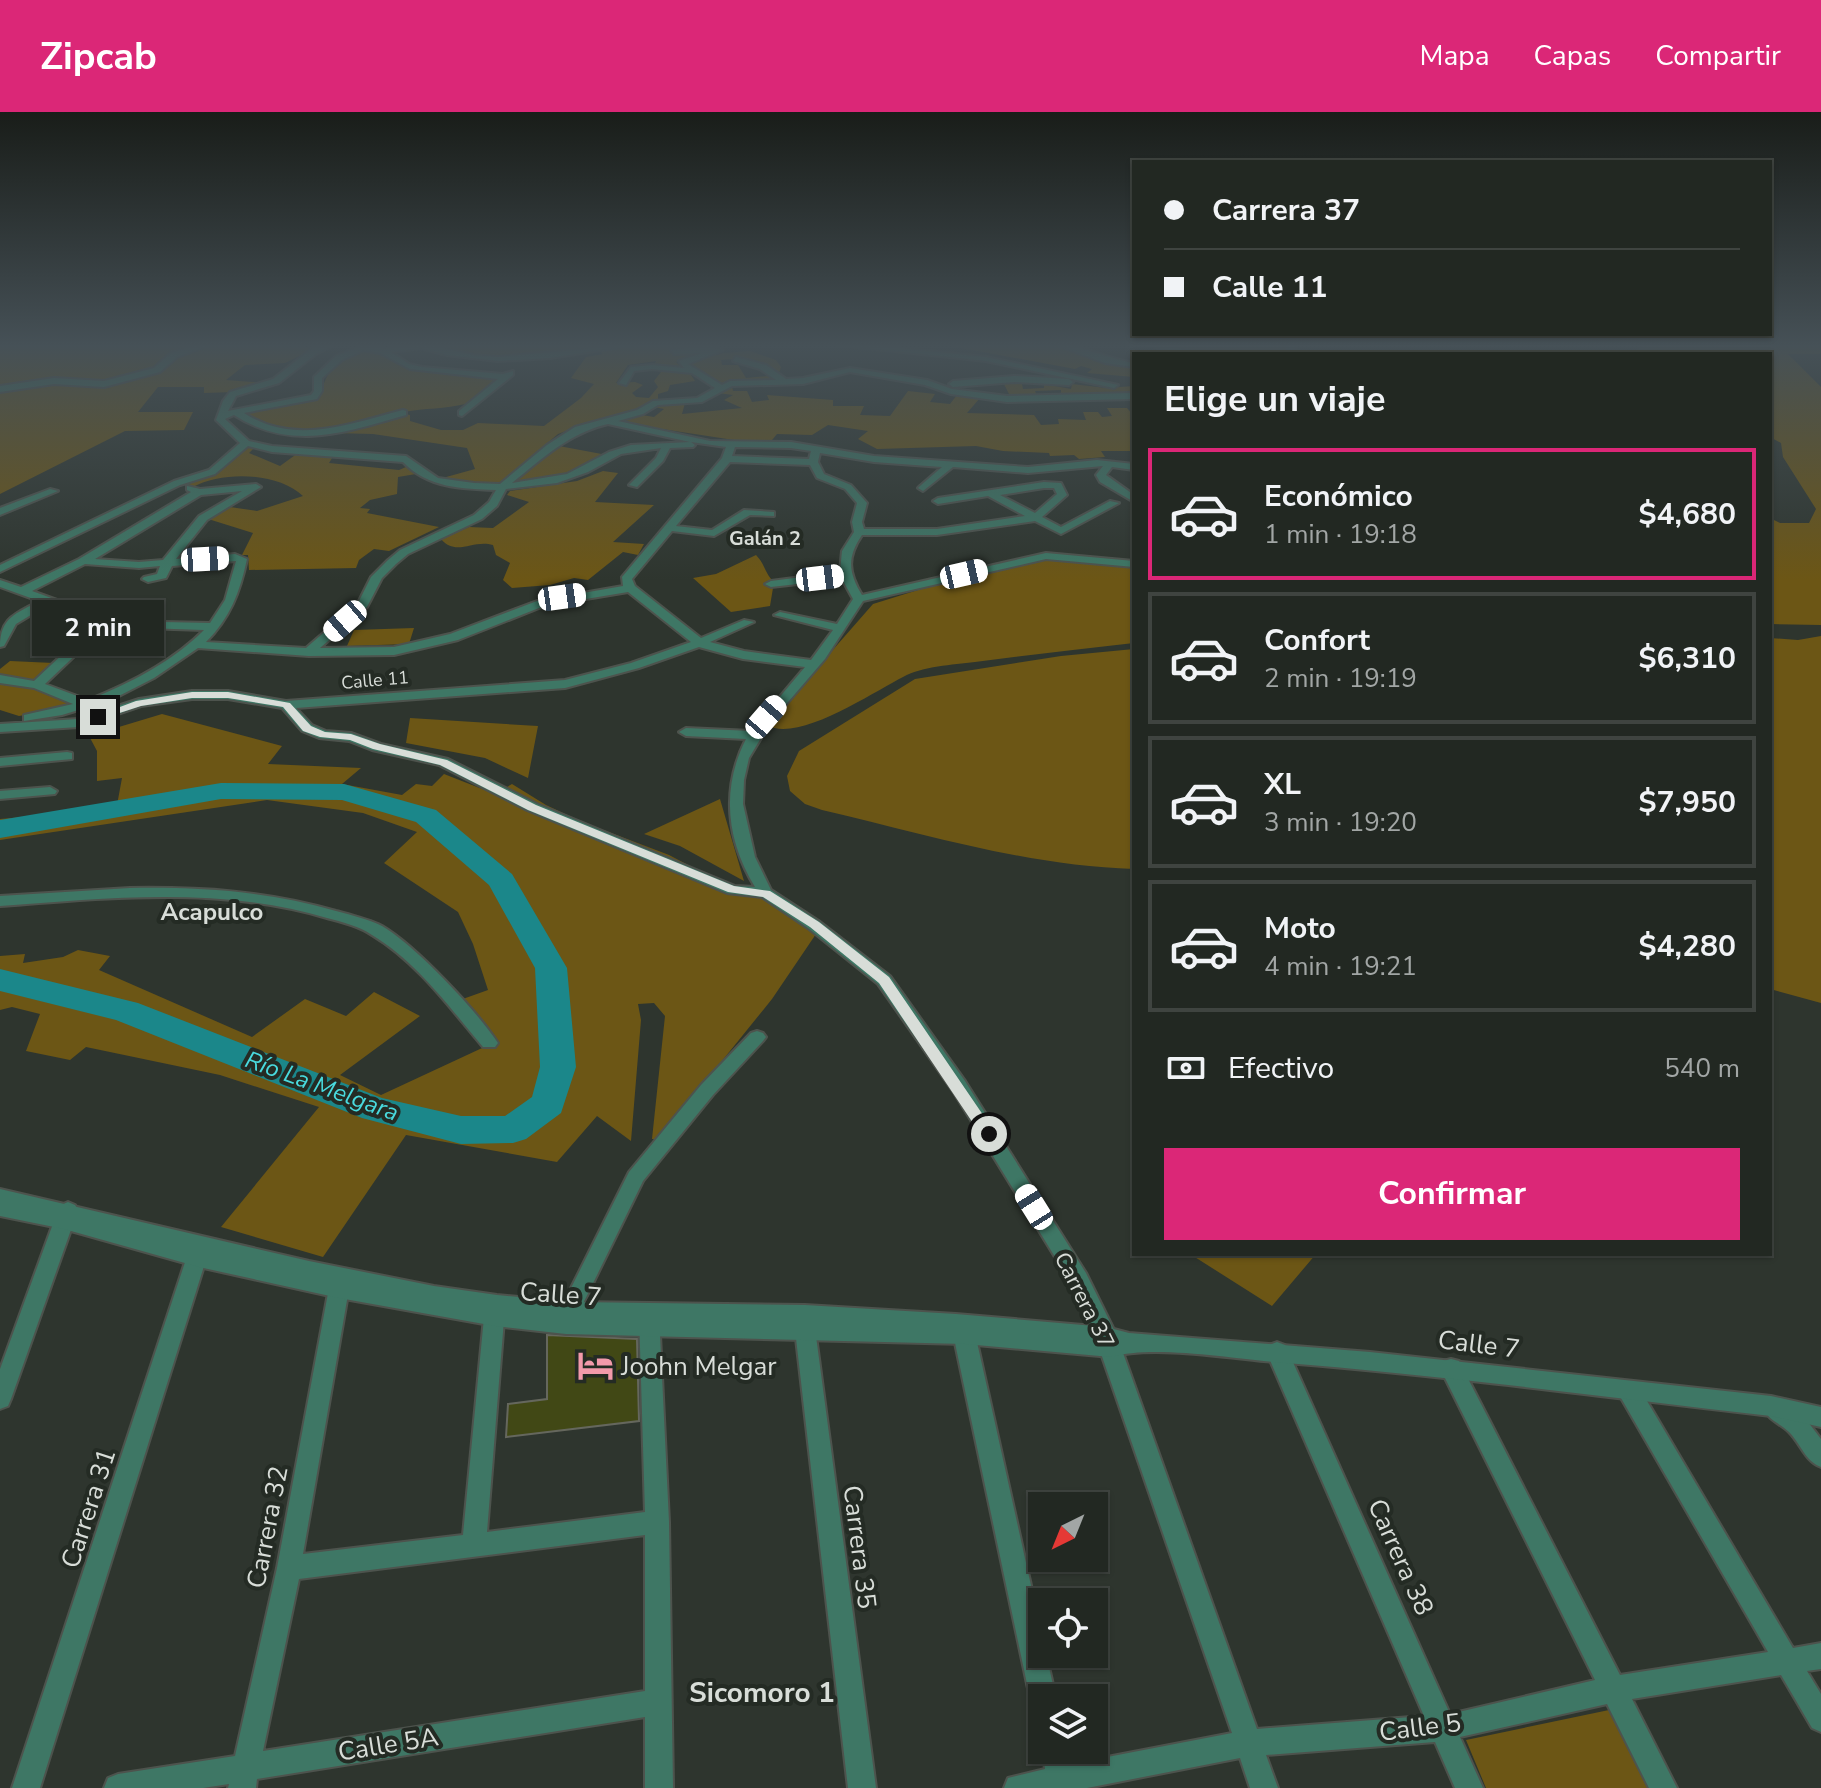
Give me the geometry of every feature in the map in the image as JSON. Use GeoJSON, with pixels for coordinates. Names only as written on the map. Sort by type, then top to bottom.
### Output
{"type":"FeatureCollection","features":[{"type":"Feature","properties":{"kind":"street"},"geometry":{"type":"LineString","coordinates":[[224,423],[246,443],[272,449],[406,459],[410,467],[438,481],[464,486],[503,486],[555,480],[585,470],[596,461],[627,449],[710,444],[791,445],[814,456],[820,476],[848,487],[862,503],[857,522],[859,532],[846,549],[844,575],[859,599]]}},
{"type":"Feature","properties":{"kind":"street"},"geometry":{"type":"LineString","coordinates":[[255,423],[268,431],[290,435],[334,431],[364,423]]}},
{"type":"Feature","properties":{"kind":"street"},"geometry":{"type":"LineString","coordinates":[[309,652],[363,605],[377,577],[404,552],[478,517],[493,504],[503,486],[550,447],[578,429],[599,423]]}},
{"type":"Feature","properties":{"kind":"street"},"geometry":{"type":"LineString","coordinates":[[617,423],[710,444]]}},
{"type":"Feature","properties":{"kind":"street"},"geometry":{"type":"LineString","coordinates":[[0,569],[177,483],[212,472],[246,443]]}},
{"type":"Feature","properties":{"kind":"street"},"geometry":{"type":"LineString","coordinates":[[731,445],[727,459],[626,579],[630,588],[700,643],[743,655],[813,664]]}},
{"type":"Feature","properties":{"kind":"street"},"geometry":{"type":"LineString","coordinates":[[634,485],[647,465],[666,447]]}},
{"type":"Feature","properties":{"kind":"street"},"geometry":{"type":"LineString","coordinates":[[727,459],[856,457],[1028,470],[1110,464],[1132,467]]}},
{"type":"Feature","properties":{"kind":"street"},"geometry":{"type":"LineString","coordinates":[[923,488],[951,464]]}},
{"type":"Feature","properties":{"kind":"street"},"geometry":{"type":"LineString","coordinates":[[1110,464],[1101,475],[1103,480],[1132,498]]}},
{"type":"Feature","properties":{"kind":"street"},"geometry":{"type":"LineString","coordinates":[[148,579],[161,577],[168,561],[203,518],[256,487],[199,492],[177,483]]}},
{"type":"Feature","properties":{"kind":"street"},"geometry":{"type":"LineString","coordinates":[[859,532],[937,532],[1035,518],[1062,495],[1058,485],[1044,485],[938,501]]}},
{"type":"Feature","properties":{"kind":"street"},"geometry":{"type":"LineString","coordinates":[[1016,508],[1044,485]]}},
{"type":"Feature","properties":{"kind":"street"},"geometry":{"type":"LineString","coordinates":[[0,512],[53,491]]}},
{"type":"Feature","properties":{"kind":"street"},"geometry":{"type":"LineString","coordinates":[[22,591],[83,561],[199,492]]}},
{"type":"Feature","properties":{"kind":"street"},"geometry":{"type":"LineString","coordinates":[[989,493],[1061,531]]}},
{"type":"Feature","properties":{"kind":"street"},"geometry":{"type":"LineString","coordinates":[[184,502],[225,507]]}},
{"type":"Feature","properties":{"kind":"street"},"geometry":{"type":"LineString","coordinates":[[1046,556],[1061,531],[1114,503]]}},
{"type":"Feature","properties":{"kind":"street"},"geometry":{"type":"LineString","coordinates":[[668,528],[714,533],[748,512],[770,514]]}},
{"type":"Feature","properties":{"kind":"street"},"geometry":{"type":"LineString","coordinates":[[766,893],[751,873],[734,806],[743,753],[752,735],[813,664],[859,599],[1046,556],[1132,564]]}},
{"type":"Feature","properties":{"kind":"street"},"geometry":{"type":"LineString","coordinates":[[0,722],[88,706],[126,689],[199,645],[227,607],[238,579],[240,557],[139,565],[83,561]]}},
{"type":"Feature","properties":{"kind":"street"},"geometry":{"type":"LineString","coordinates":[[771,584],[844,575]]}},
{"type":"Feature","properties":{"kind":"street"},"geometry":{"type":"LineString","coordinates":[[0,583],[105,621],[214,627]]}},
{"type":"Feature","properties":{"kind":"street"},"geometry":{"type":"LineString","coordinates":[[199,645],[309,652],[394,651],[477,629],[541,603],[630,588]]}},
{"type":"Feature","properties":{"kind":"street"},"geometry":{"type":"LineString","coordinates":[[0,643],[11,622],[48,600]]}},
{"type":"Feature","properties":{"kind":"street"},"geometry":{"type":"LineString","coordinates":[[780,615],[841,628]]}},
{"type":"Feature","properties":{"kind":"street"},"geometry":{"type":"LineString","coordinates":[[37,685],[105,621]]}},
{"type":"Feature","properties":{"kind":"street","name":"Calle 11"},"geometry":{"type":"LineString","coordinates":[[0,728],[79,723],[139,703],[192,695],[228,695],[286,705],[565,684],[700,643],[748,622]]}},
{"type":"Feature","properties":{"kind":"street"},"geometry":{"type":"LineString","coordinates":[[775,660],[796,683]]}},
{"type":"Feature","properties":{"kind":"street"},"geometry":{"type":"LineString","coordinates":[[0,679],[37,685],[88,706]]}},
{"type":"Feature","properties":{"kind":"street","name":"Carrera 37"},"geometry":{"type":"LineString","coordinates":[[286,705],[307,728],[324,735],[351,737],[377,747],[443,762],[532,807],[732,890],[766,893],[814,925],[884,980],[959,1086],[1116,1342],[1264,1788]]}},
{"type":"Feature","properties":{"kind":"street"},"geometry":{"type":"LineString","coordinates":[[686,732],[752,735]]}},
{"type":"Feature","properties":{"kind":"street"},"geometry":{"type":"LineString","coordinates":[[0,762],[67,756]]}},
{"type":"Feature","properties":{"kind":"street"},"geometry":{"type":"LineString","coordinates":[[0,795],[50,791]]}},
{"type":"Feature","properties":{"kind":"street"},"geometry":{"type":"LineString","coordinates":[[0,901],[155,892],[238,896],[311,906],[378,931],[420,966],[489,1043]]}},
{"type":"Feature","properties":{"kind":"street"},"geometry":{"type":"LineString","coordinates":[[570,1310],[636,1177],[707,1090],[757,1037]]}},
{"type":"Feature","properties":{"kind":"street","name":"Calle 7"},"geometry":{"type":"LineString","coordinates":[[0,1196],[199,1252],[340,1283],[566,1325],[649,1319],[804,1322],[964,1329],[1277,1351],[1771,1406],[1821,1417]]}},
{"type":"Feature","properties":{"kind":"street","name":"Calle 7"},"geometry":{"type":"LineString","coordinates":[[0,1208],[66,1215]]}},
{"type":"Feature","properties":{"kind":"street"},"geometry":{"type":"LineString","coordinates":[[0,1399],[66,1215]]}},
{"type":"Feature","properties":{"kind":"street","name":"Carrera 31"},"geometry":{"type":"LineString","coordinates":[[26,1788],[199,1252]]}},
{"type":"Feature","properties":{"kind":"street","name":"Carrera 32"},"geometry":{"type":"LineString","coordinates":[[244,1777],[289,1568],[340,1283]]}},
{"type":"Feature","properties":{"kind":"street"},"geometry":{"type":"LineString","coordinates":[[474,1544],[495,1310]]}},
{"type":"Feature","properties":{"kind":"street","name":"Calle 7"},"geometry":{"type":"LineString","coordinates":[[495,1310],[570,1310],[649,1319]]}},
{"type":"Feature","properties":{"kind":"street"},"geometry":{"type":"LineString","coordinates":[[649,1319],[657,1522],[659,1788]]}},
{"type":"Feature","properties":{"kind":"street","name":"Carrera 35"},"geometry":{"type":"LineString","coordinates":[[804,1322],[862,1788]]}},
{"type":"Feature","properties":{"kind":"street"},"geometry":{"type":"LineString","coordinates":[[964,1329],[1040,1684]]}},
{"type":"Feature","properties":{"kind":"street","name":"Carrera 38"},"geometry":{"type":"LineString","coordinates":[[1277,1351],[1469,1788]]}},
{"type":"Feature","properties":{"kind":"street"},"geometry":{"type":"LineString","coordinates":[[1451,1368],[1663,1788]]}},
{"type":"Feature","properties":{"kind":"street"},"geometry":{"type":"LineString","coordinates":[[1629,1391],[1821,1719]]}},
{"type":"Feature","properties":{"kind":"street"},"geometry":{"type":"LineString","coordinates":[[1771,1406],[1797,1425],[1821,1457]]}},
{"type":"Feature","properties":{"kind":"street"},"geometry":{"type":"LineString","coordinates":[[289,1568],[657,1522]]}},
{"type":"Feature","properties":{"kind":"street","name":"Calle 5"},"geometry":{"type":"LineString","coordinates":[[1018,1788],[1061,1783],[1249,1743],[1444,1728],[1614,1689],[1821,1656]]}},
{"type":"Feature","properties":{"kind":"street","name":"Calle 5A"},"geometry":{"type":"LineString","coordinates":[[118,1788],[244,1777],[658,1702]]}},
{"type":"Feature","properties":{"kind":"shaded area"},"geometry":{"type":"Polygon","coordinates":[[[0,423],[187,423],[184,430],[125,431],[0,494],[0,423]]]}},
{"type":"Feature","properties":{"kind":"shaded area"},"geometry":{"type":"Polygon","coordinates":[[[264,423],[358,423],[322,430],[282,429],[264,423]]]}},
{"type":"Feature","properties":{"kind":"shaded area"},"geometry":{"type":"Polygon","coordinates":[[[371,423],[418,423],[441,430],[463,430],[478,423],[544,426],[548,423],[587,423],[558,434],[499,484],[466,484],[439,479],[475,469],[467,448],[373,434],[333,433],[371,423]]]}},
{"type":"Feature","properties":{"kind":"shaded area"},"geometry":{"type":"Polygon","coordinates":[[[624,423],[1132,423],[1132,451],[1101,451],[1105,457],[1079,459],[1074,455],[1050,456],[1049,453],[976,446],[877,449],[858,439],[868,431],[828,425],[812,435],[777,434],[772,440],[747,442],[624,423]]]}},
{"type":"Feature","properties":{"kind":"shaded area"},"geometry":{"type":"Polygon","coordinates":[[[1772,423],[1821,423],[1821,625],[1772,624],[1772,519],[1780,523],[1809,523],[1816,509],[1783,457],[1781,443],[1772,438],[1772,423]]]}},
{"type":"Feature","properties":{"kind":"shaded area"},"geometry":{"type":"Polygon","coordinates":[[[246,446],[254,448],[249,453],[280,466],[298,453],[334,455],[329,463],[399,470],[406,467],[416,474],[398,477],[397,494],[370,500],[360,508],[370,509],[367,513],[439,527],[389,551],[374,549],[359,560],[356,568],[249,570],[248,555],[242,555],[253,533],[205,518],[230,507],[257,511],[303,496],[279,482],[250,476],[219,478],[193,487],[183,481],[212,473],[246,446]]]}},
{"type":"Feature","properties":{"kind":"shaded area"},"geometry":{"type":"Polygon","coordinates":[[[559,446],[607,455],[554,479],[515,481],[559,446]]]}},
{"type":"Feature","properties":{"kind":"shaded area"},"geometry":{"type":"Polygon","coordinates":[[[603,471],[618,473],[595,502],[654,505],[613,542],[644,544],[638,555],[623,552],[588,580],[574,578],[550,585],[512,588],[503,580],[510,563],[496,555],[493,545],[453,547],[441,539],[469,527],[493,528],[529,502],[507,495],[510,491],[577,481],[603,471]]]}},
{"type":"Feature","properties":{"kind":"shaded area"},"geometry":{"type":"Polygon","coordinates":[[[756,555],[774,582],[770,606],[731,612],[693,578],[716,574],[756,555]]]}},
{"type":"Feature","properties":{"kind":"shaded area"},"geometry":{"type":"Polygon","coordinates":[[[1048,558],[1132,566],[1132,643],[929,668],[911,673],[816,722],[780,729],[767,725],[873,604],[934,585],[1048,558]]]}},
{"type":"Feature","properties":{"kind":"shaded area"},"geometry":{"type":"Polygon","coordinates":[[[414,628],[409,644],[347,646],[354,630],[414,628]]]}},
{"type":"Feature","properties":{"kind":"shaded area"},"geometry":{"type":"Polygon","coordinates":[[[1821,636],[1821,1003],[1772,990],[1772,638],[1798,640],[1821,636]]]}},
{"type":"Feature","properties":{"kind":"shaded area"},"geometry":{"type":"Polygon","coordinates":[[[1132,649],[1132,869],[1055,862],[977,847],[822,810],[805,804],[790,791],[787,776],[799,751],[915,679],[1061,656],[1132,649]]]}},
{"type":"Feature","properties":{"kind":"shaded area"},"geometry":{"type":"Polygon","coordinates":[[[10,661],[54,663],[37,683],[0,678],[0,669],[10,661]]]}},
{"type":"Feature","properties":{"kind":"shaded area"},"geometry":{"type":"Polygon","coordinates":[[[0,683],[37,687],[54,697],[80,705],[19,716],[0,710],[0,683]]]}},
{"type":"Feature","properties":{"kind":"shaded area"},"geometry":{"type":"Polygon","coordinates":[[[162,714],[282,746],[268,764],[361,768],[342,784],[402,795],[416,784],[432,786],[444,774],[495,794],[512,784],[580,821],[669,855],[717,880],[765,897],[816,934],[772,999],[659,1139],[652,1139],[665,1016],[654,1003],[638,1004],[641,1020],[631,1141],[597,1116],[557,1162],[406,1135],[323,1257],[221,1227],[319,1107],[220,1075],[86,1047],[70,1060],[26,1051],[40,1014],[12,1007],[0,1010],[0,956],[25,954],[23,963],[63,957],[78,950],[110,956],[99,970],[252,1037],[305,999],[346,1016],[374,992],[420,1016],[340,1075],[381,1095],[495,1042],[460,1000],[488,990],[473,944],[458,912],[384,863],[417,832],[363,813],[267,800],[0,840],[0,819],[71,813],[117,805],[122,778],[97,781],[97,751],[89,736],[162,714]]]}},
{"type":"Feature","properties":{"kind":"shaded area"},"geometry":{"type":"Polygon","coordinates":[[[410,718],[538,726],[528,778],[485,758],[406,743],[410,718]]]}},
{"type":"Feature","properties":{"kind":"shaded area"},"geometry":{"type":"Polygon","coordinates":[[[720,799],[744,881],[680,846],[644,834],[720,799]]]}},
{"type":"Feature","properties":{"kind":"shaded area"},"geometry":{"type":"Polygon","coordinates":[[[1193,1256],[1314,1256],[1272,1306],[1193,1256]]]}},
{"type":"Feature","properties":{"kind":"shaded area"},"geometry":{"type":"Polygon","coordinates":[[[1609,1710],[1652,1788],[1486,1788],[1466,1740],[1609,1710]]]}},
{"type":"Feature","properties":{"kind":"building","name":"Joohn Melgar"},"geometry":{"type":"Polygon","coordinates":[[[547,1335],[637,1339],[639,1421],[506,1437],[508,1404],[547,1399],[547,1335]]]}},
{"type":"Feature","properties":{"kind":"waterway","name":"Río La Melgara"},"geometry":{"type":"LineString","coordinates":[[0,829],[221,791],[344,792],[426,816],[501,880],[551,968],[558,1067],[548,1104],[513,1129],[461,1130],[375,1109],[126,1011],[0,980]]}},
{"type":"Feature","properties":{"kind":"place","name":"Joohn Melgar"},"geometry":{"type":"Point","coordinates":[595,1366]}},
{"type":"Feature","properties":{"kind":"district","name":"Galán 2"},"geometry":{"type":"Point","coordinates":[765,538]}},
{"type":"Feature","properties":{"kind":"district","name":"Acapulco"},"geometry":{"type":"Point","coordinates":[212,912]}},
{"type":"Feature","properties":{"kind":"district","name":"Sicomoro 1"},"geometry":{"type":"Point","coordinates":[762,1692]}},
{"type":"Feature","properties":{"kind":"route"},"geometry":{"type":"LineString","coordinates":[[98,717],[139,703],[192,695],[228,695],[286,705],[307,728],[324,735],[351,737],[377,747],[443,762],[532,807],[732,890],[766,893],[814,925],[884,980],[989,1134]]}}]}
